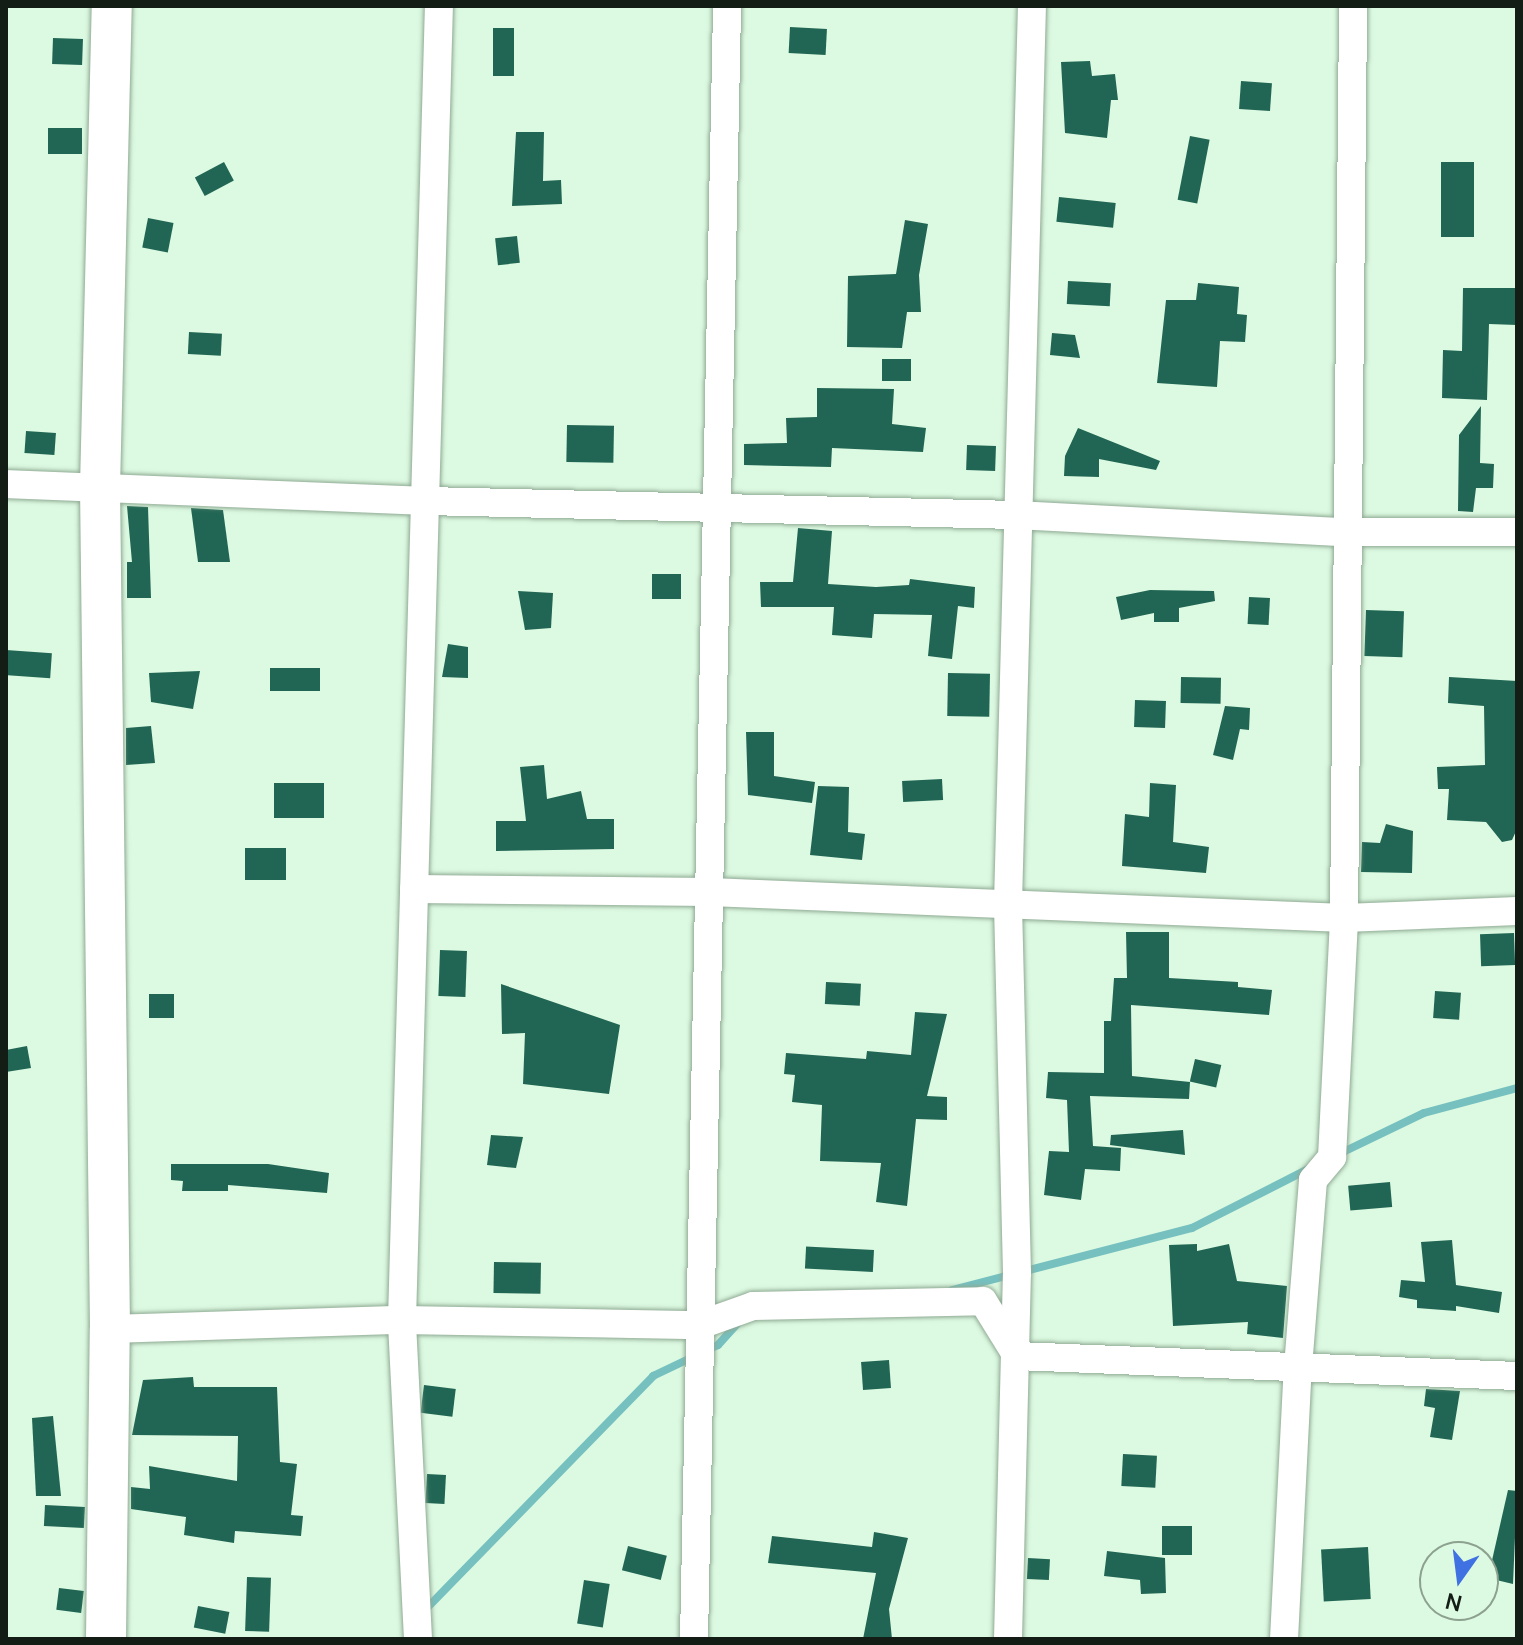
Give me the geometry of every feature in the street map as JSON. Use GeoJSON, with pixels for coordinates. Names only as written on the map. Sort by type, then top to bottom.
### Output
{"type":"FeatureCollection","features":[{"type":"Feature","properties":{"kind":"street"},"geometry":{"type":"LineString","coordinates":[[106,1639],[110,1329],[100,487],[112,6]]}},
{"type":"Feature","properties":{"kind":"street"},"geometry":{"type":"LineString","coordinates":[[418,1639],[402,1320],[439,6]]}},
{"type":"Feature","properties":{"kind":"street"},"geometry":{"type":"LineString","coordinates":[[694,1639],[721,505],[727,6]]}},
{"type":"Feature","properties":{"kind":"street"},"geometry":{"type":"LineString","coordinates":[[1008,1639],[1017,1356],[1008,903],[1032,6]]}},
{"type":"Feature","properties":{"kind":"street"},"geometry":{"type":"LineString","coordinates":[[1284,1639],[1298,1367],[1313,1180],[1332,1157],[1344,918],[1344,532],[1353,6]]}},
{"type":"Feature","properties":{"kind":"street"},"geometry":{"type":"LineString","coordinates":[[6,484],[426,501],[721,505],[1016,515],[1344,532],[1517,532]]}},
{"type":"Feature","properties":{"kind":"street"},"geometry":{"type":"LineString","coordinates":[[414,889],[710,892],[1344,918],[1517,911]]}},
{"type":"Feature","properties":{"kind":"street"},"geometry":{"type":"LineString","coordinates":[[110,1329],[402,1320],[700,1325],[753,1306],[983,1301],[1017,1356]]}},
{"type":"Feature","properties":{"kind":"street"},"geometry":{"type":"LineString","coordinates":[[1017,1356],[1517,1376]]}},
{"type":"Feature","properties":{"kind":"building"},"geometry":{"type":"Polygon","coordinates":[[[790,27],[827,29],[826,55],[789,53],[790,27]]]}},
{"type":"Feature","properties":{"kind":"building"},"geometry":{"type":"Polygon","coordinates":[[[493,28],[514,28],[514,76],[493,76],[493,28]]]}},
{"type":"Feature","properties":{"kind":"building"},"geometry":{"type":"Polygon","coordinates":[[[53,38],[83,39],[82,65],[52,64],[53,38]]]}},
{"type":"Feature","properties":{"kind":"building"},"geometry":{"type":"Polygon","coordinates":[[[1090,61],[1092,76],[1115,74],[1118,100],[1111,100],[1107,138],[1065,133],[1061,62],[1090,61]]]}},
{"type":"Feature","properties":{"kind":"building"},"geometry":{"type":"Polygon","coordinates":[[[1241,81],[1272,83],[1270,111],[1239,109],[1241,81]]]}},
{"type":"Feature","properties":{"kind":"building"},"geometry":{"type":"Polygon","coordinates":[[[48,128],[82,128],[82,154],[48,154],[48,128]]]}},
{"type":"Feature","properties":{"kind":"building"},"geometry":{"type":"Polygon","coordinates":[[[516,132],[544,132],[543,181],[561,180],[562,204],[512,206],[516,132]]]}},
{"type":"Feature","properties":{"kind":"building"},"geometry":{"type":"Polygon","coordinates":[[[1190,136],[1210,140],[1197,204],[1178,200],[1190,136]]]}},
{"type":"Feature","properties":{"kind":"building"},"geometry":{"type":"Polygon","coordinates":[[[224,162],[234,181],[205,196],[195,177],[224,162]]]}},
{"type":"Feature","properties":{"kind":"building"},"geometry":{"type":"Polygon","coordinates":[[[1441,162],[1474,162],[1474,237],[1441,237],[1441,162]]]}},
{"type":"Feature","properties":{"kind":"building"},"geometry":{"type":"Polygon","coordinates":[[[1059,197],[1116,203],[1113,228],[1056,222],[1059,197]]]}},
{"type":"Feature","properties":{"kind":"building"},"geometry":{"type":"Polygon","coordinates":[[[148,218],[174,223],[168,252],[142,247],[148,218]]]}},
{"type":"Feature","properties":{"kind":"building"},"geometry":{"type":"Polygon","coordinates":[[[905,220],[928,224],[919,275],[921,312],[907,312],[902,348],[847,347],[848,276],[896,274],[905,220]]]}},
{"type":"Feature","properties":{"kind":"building"},"geometry":{"type":"Polygon","coordinates":[[[517,236],[520,263],[498,265],[495,238],[517,236]]]}},
{"type":"Feature","properties":{"kind":"building"},"geometry":{"type":"Polygon","coordinates":[[[1068,281],[1111,283],[1110,306],[1067,304],[1068,281]]]}},
{"type":"Feature","properties":{"kind":"building"},"geometry":{"type":"Polygon","coordinates":[[[1198,283],[1239,287],[1237,314],[1247,315],[1245,342],[1220,341],[1217,387],[1157,383],[1166,300],[1196,300],[1198,283]]]}},
{"type":"Feature","properties":{"kind":"building"},"geometry":{"type":"Polygon","coordinates":[[[1463,288],[1517,288],[1517,325],[1489,324],[1487,400],[1442,398],[1443,350],[1462,351],[1463,288]]]}},
{"type":"Feature","properties":{"kind":"building"},"geometry":{"type":"Polygon","coordinates":[[[189,332],[222,334],[221,356],[188,354],[189,332]]]}},
{"type":"Feature","properties":{"kind":"building"},"geometry":{"type":"Polygon","coordinates":[[[1052,333],[1075,335],[1080,358],[1050,355],[1052,333]]]}},
{"type":"Feature","properties":{"kind":"building"},"geometry":{"type":"Polygon","coordinates":[[[882,359],[911,359],[911,381],[882,381],[882,359]]]}},
{"type":"Feature","properties":{"kind":"building"},"geometry":{"type":"Polygon","coordinates":[[[817,388],[894,389],[892,424],[926,428],[923,452],[832,448],[831,467],[744,465],[744,444],[787,443],[786,418],[817,417],[817,388]]]}},
{"type":"Feature","properties":{"kind":"building"},"geometry":{"type":"Polygon","coordinates":[[[1481,406],[1480,463],[1494,464],[1493,488],[1476,488],[1473,512],[1458,511],[1459,435],[1481,406]]]}},
{"type":"Feature","properties":{"kind":"building"},"geometry":{"type":"Polygon","coordinates":[[[567,425],[614,426],[613,463],[566,462],[567,425]]]}},
{"type":"Feature","properties":{"kind":"building"},"geometry":{"type":"Polygon","coordinates":[[[1078,428],[1160,461],[1156,470],[1099,459],[1099,477],[1064,476],[1065,456],[1078,428]]]}},
{"type":"Feature","properties":{"kind":"building"},"geometry":{"type":"Polygon","coordinates":[[[26,431],[56,433],[54,455],[24,453],[26,431]]]}},
{"type":"Feature","properties":{"kind":"building"},"geometry":{"type":"Polygon","coordinates":[[[967,445],[996,446],[995,471],[966,470],[967,445]]]}},
{"type":"Feature","properties":{"kind":"building"},"geometry":{"type":"Polygon","coordinates":[[[127,506],[148,507],[151,598],[127,598],[127,562],[132,562],[127,506]]]}},
{"type":"Feature","properties":{"kind":"building"},"geometry":{"type":"Polygon","coordinates":[[[191,508],[223,510],[230,562],[198,562],[191,508]]]}},
{"type":"Feature","properties":{"kind":"building"},"geometry":{"type":"Polygon","coordinates":[[[798,528],[832,531],[828,584],[876,587],[909,585],[910,579],[975,587],[974,608],[958,606],[952,659],[928,656],[932,615],[874,614],[872,638],[832,635],[834,607],[761,607],[760,582],[793,582],[798,528]]]}},
{"type":"Feature","properties":{"kind":"building"},"geometry":{"type":"Polygon","coordinates":[[[652,574],[681,574],[681,599],[652,599],[652,574]]]}},
{"type":"Feature","properties":{"kind":"building"},"geometry":{"type":"Polygon","coordinates":[[[1150,590],[1214,591],[1215,601],[1179,608],[1179,622],[1154,622],[1154,613],[1121,620],[1116,597],[1150,590]]]}},
{"type":"Feature","properties":{"kind":"building"},"geometry":{"type":"Polygon","coordinates":[[[518,591],[553,593],[551,628],[525,630],[518,591]]]}},
{"type":"Feature","properties":{"kind":"building"},"geometry":{"type":"Polygon","coordinates":[[[1249,597],[1270,598],[1269,625],[1248,624],[1249,597]]]}},
{"type":"Feature","properties":{"kind":"building"},"geometry":{"type":"Polygon","coordinates":[[[1366,610],[1404,611],[1402,657],[1364,656],[1366,610]]]}},
{"type":"Feature","properties":{"kind":"building"},"geometry":{"type":"Polygon","coordinates":[[[448,644],[468,647],[468,678],[442,677],[448,644]]]}},
{"type":"Feature","properties":{"kind":"building"},"geometry":{"type":"Polygon","coordinates":[[[6,650],[52,653],[50,678],[6,675],[6,650]]]}},
{"type":"Feature","properties":{"kind":"building"},"geometry":{"type":"Polygon","coordinates":[[[270,668],[320,668],[320,691],[270,691],[270,668]]]}},
{"type":"Feature","properties":{"kind":"building"},"geometry":{"type":"Polygon","coordinates":[[[200,671],[193,709],[151,702],[149,673],[200,671]]]}},
{"type":"Feature","properties":{"kind":"building"},"geometry":{"type":"Polygon","coordinates":[[[948,673],[990,674],[989,717],[947,716],[948,673]]]}},
{"type":"Feature","properties":{"kind":"building"},"geometry":{"type":"Polygon","coordinates":[[[1181,677],[1221,678],[1221,704],[1181,703],[1181,677]]]}},
{"type":"Feature","properties":{"kind":"building"},"geometry":{"type":"Polygon","coordinates":[[[1449,677],[1517,681],[1517,829],[1512,840],[1502,842],[1486,822],[1447,820],[1449,789],[1438,789],[1437,767],[1485,765],[1484,706],[1448,703],[1449,677]]]}},
{"type":"Feature","properties":{"kind":"building"},"geometry":{"type":"Polygon","coordinates":[[[1135,700],[1166,701],[1165,728],[1134,727],[1135,700]]]}},
{"type":"Feature","properties":{"kind":"building"},"geometry":{"type":"Polygon","coordinates":[[[1225,706],[1250,708],[1249,730],[1240,729],[1233,760],[1213,755],[1225,706]]]}},
{"type":"Feature","properties":{"kind":"building"},"geometry":{"type":"Polygon","coordinates":[[[151,726],[155,763],[126,765],[126,728],[151,726]]]}},
{"type":"Feature","properties":{"kind":"building"},"geometry":{"type":"Polygon","coordinates":[[[746,732],[774,732],[774,776],[815,782],[812,803],[748,795],[746,732]]]}},
{"type":"Feature","properties":{"kind":"building"},"geometry":{"type":"Polygon","coordinates":[[[544,765],[547,799],[581,791],[587,819],[614,819],[614,849],[496,851],[496,821],[526,821],[520,767],[544,765]]]}},
{"type":"Feature","properties":{"kind":"building"},"geometry":{"type":"Polygon","coordinates":[[[942,779],[943,800],[903,802],[902,781],[942,779]]]}},
{"type":"Feature","properties":{"kind":"building"},"geometry":{"type":"Polygon","coordinates":[[[274,783],[324,783],[324,818],[274,818],[274,783]]]}},
{"type":"Feature","properties":{"kind":"building"},"geometry":{"type":"Polygon","coordinates":[[[1150,783],[1176,785],[1173,842],[1209,847],[1206,873],[1122,866],[1125,814],[1149,817],[1150,783]]]}},
{"type":"Feature","properties":{"kind":"building"},"geometry":{"type":"Polygon","coordinates":[[[818,786],[849,787],[848,832],[865,834],[862,860],[810,855],[818,786]]]}},
{"type":"Feature","properties":{"kind":"building"},"geometry":{"type":"Polygon","coordinates":[[[1386,824],[1413,831],[1412,873],[1361,872],[1362,842],[1380,843],[1386,824]]]}},
{"type":"Feature","properties":{"kind":"building"},"geometry":{"type":"Polygon","coordinates":[[[245,848],[286,848],[286,880],[245,880],[245,848]]]}},
{"type":"Feature","properties":{"kind":"building"},"geometry":{"type":"Polygon","coordinates":[[[1126,932],[1169,932],[1169,978],[1238,982],[1238,987],[1272,990],[1269,1015],[1131,1005],[1132,1076],[1190,1082],[1189,1099],[1090,1096],[1093,1146],[1121,1148],[1120,1171],[1085,1169],[1081,1200],[1044,1195],[1049,1151],[1069,1152],[1067,1100],[1046,1098],[1048,1072],[1104,1073],[1104,1021],[1111,1021],[1114,978],[1127,978],[1126,932]]]}},
{"type":"Feature","properties":{"kind":"building"},"geometry":{"type":"Polygon","coordinates":[[[1514,933],[1515,965],[1481,966],[1480,934],[1514,933]]]}},
{"type":"Feature","properties":{"kind":"building"},"geometry":{"type":"Polygon","coordinates":[[[440,950],[467,951],[465,997],[438,996],[440,950]]]}},
{"type":"Feature","properties":{"kind":"building"},"geometry":{"type":"Polygon","coordinates":[[[826,982],[861,984],[860,1006],[825,1004],[826,982]]]}},
{"type":"Feature","properties":{"kind":"building"},"geometry":{"type":"Polygon","coordinates":[[[501,984],[620,1025],[609,1094],[523,1084],[525,1033],[502,1034],[501,984]]]}},
{"type":"Feature","properties":{"kind":"building"},"geometry":{"type":"Polygon","coordinates":[[[1435,991],[1461,993],[1459,1020],[1433,1018],[1435,991]]]}},
{"type":"Feature","properties":{"kind":"building"},"geometry":{"type":"Polygon","coordinates":[[[149,994],[174,994],[174,1018],[149,1018],[149,994]]]}},
{"type":"Feature","properties":{"kind":"building"},"geometry":{"type":"Polygon","coordinates":[[[915,1012],[947,1014],[927,1096],[947,1097],[947,1120],[916,1119],[907,1206],[876,1202],[881,1163],[820,1161],[822,1105],[792,1102],[795,1075],[784,1074],[786,1053],[866,1059],[867,1051],[911,1055],[915,1012]]]}},
{"type":"Feature","properties":{"kind":"building"},"geometry":{"type":"Polygon","coordinates":[[[27,1046],[31,1068],[6,1072],[6,1050],[27,1046]]]}},
{"type":"Feature","properties":{"kind":"building"},"geometry":{"type":"Polygon","coordinates":[[[1195,1059],[1221,1065],[1216,1087],[1190,1081],[1195,1059]]]}},
{"type":"Feature","properties":{"kind":"building"},"geometry":{"type":"Polygon","coordinates":[[[1183,1130],[1185,1155],[1110,1145],[1111,1135],[1183,1130]]]}},
{"type":"Feature","properties":{"kind":"building"},"geometry":{"type":"Polygon","coordinates":[[[491,1135],[523,1137],[516,1168],[487,1165],[491,1135]]]}},
{"type":"Feature","properties":{"kind":"building"},"geometry":{"type":"Polygon","coordinates":[[[171,1164],[268,1164],[329,1173],[327,1193],[228,1185],[228,1191],[182,1191],[183,1181],[171,1180],[171,1164]]]}},
{"type":"Feature","properties":{"kind":"building"},"geometry":{"type":"Polygon","coordinates":[[[1390,1182],[1392,1207],[1350,1211],[1348,1186],[1390,1182]]]}},
{"type":"Feature","properties":{"kind":"building"},"geometry":{"type":"Polygon","coordinates":[[[1452,1240],[1456,1285],[1502,1292],[1499,1313],[1456,1306],[1456,1311],[1417,1308],[1417,1300],[1399,1297],[1401,1280],[1425,1282],[1421,1242],[1452,1240]]]}},
{"type":"Feature","properties":{"kind":"building"},"geometry":{"type":"Polygon","coordinates":[[[1197,1244],[1197,1251],[1229,1244],[1237,1281],[1287,1286],[1283,1338],[1247,1334],[1248,1322],[1173,1326],[1169,1245],[1197,1244]]]}},
{"type":"Feature","properties":{"kind":"building"},"geometry":{"type":"Polygon","coordinates":[[[806,1246],[874,1250],[873,1272],[805,1268],[806,1246]]]}},
{"type":"Feature","properties":{"kind":"building"},"geometry":{"type":"Polygon","coordinates":[[[494,1262],[541,1263],[540,1294],[493,1293],[494,1262]]]}},
{"type":"Feature","properties":{"kind":"building"},"geometry":{"type":"Polygon","coordinates":[[[889,1360],[891,1388],[863,1390],[861,1362],[889,1360]]]}},
{"type":"Feature","properties":{"kind":"building"},"geometry":{"type":"Polygon","coordinates":[[[193,1377],[194,1387],[277,1387],[280,1462],[297,1464],[291,1515],[303,1516],[301,1536],[235,1531],[234,1543],[184,1535],[186,1517],[131,1509],[131,1487],[150,1489],[149,1466],[237,1481],[238,1436],[132,1435],[143,1380],[193,1377]]]}},
{"type":"Feature","properties":{"kind":"building"},"geometry":{"type":"Polygon","coordinates":[[[424,1385],[456,1389],[452,1417],[421,1413],[424,1385]]]}},
{"type":"Feature","properties":{"kind":"building"},"geometry":{"type":"Polygon","coordinates":[[[1426,1389],[1460,1391],[1452,1440],[1430,1437],[1435,1408],[1424,1406],[1426,1389]]]}},
{"type":"Feature","properties":{"kind":"building"},"geometry":{"type":"Polygon","coordinates":[[[53,1416],[61,1496],[36,1496],[32,1418],[53,1416]]]}},
{"type":"Feature","properties":{"kind":"building"},"geometry":{"type":"Polygon","coordinates":[[[1123,1454],[1157,1456],[1155,1488],[1121,1486],[1123,1454]]]}},
{"type":"Feature","properties":{"kind":"building"},"geometry":{"type":"Polygon","coordinates":[[[427,1474],[446,1475],[444,1504],[425,1503],[427,1474]]]}},
{"type":"Feature","properties":{"kind":"building"},"geometry":{"type":"Polygon","coordinates":[[[1508,1490],[1517,1491],[1513,1584],[1499,1581],[1499,1541],[1496,1541],[1508,1490]]]}},
{"type":"Feature","properties":{"kind":"building"},"geometry":{"type":"Polygon","coordinates":[[[45,1505],[85,1507],[84,1528],[44,1526],[45,1505]]]}},
{"type":"Feature","properties":{"kind":"building"},"geometry":{"type":"Polygon","coordinates":[[[1162,1526],[1192,1526],[1192,1555],[1162,1555],[1162,1526]]]}},
{"type":"Feature","properties":{"kind":"building"},"geometry":{"type":"Polygon","coordinates":[[[874,1532],[908,1538],[889,1609],[892,1639],[863,1639],[876,1573],[768,1563],[772,1536],[872,1547],[874,1532]]]}},
{"type":"Feature","properties":{"kind":"building"},"geometry":{"type":"Polygon","coordinates":[[[628,1546],[667,1556],[661,1580],[622,1570],[628,1546]]]}},
{"type":"Feature","properties":{"kind":"building"},"geometry":{"type":"Polygon","coordinates":[[[1368,1547],[1371,1599],[1324,1601],[1321,1549],[1368,1547]]]}},
{"type":"Feature","properties":{"kind":"building"},"geometry":{"type":"Polygon","coordinates":[[[1107,1551],[1165,1558],[1166,1593],[1141,1594],[1140,1580],[1104,1576],[1107,1551]]]}},
{"type":"Feature","properties":{"kind":"building"},"geometry":{"type":"Polygon","coordinates":[[[1028,1558],[1050,1559],[1049,1580],[1027,1579],[1028,1558]]]}},
{"type":"Feature","properties":{"kind":"building"},"geometry":{"type":"Polygon","coordinates":[[[247,1577],[271,1578],[269,1632],[245,1631],[247,1577]]]}},
{"type":"Feature","properties":{"kind":"building"},"geometry":{"type":"Polygon","coordinates":[[[584,1580],[610,1584],[603,1628],[577,1623],[584,1580]]]}},
{"type":"Feature","properties":{"kind":"building"},"geometry":{"type":"Polygon","coordinates":[[[59,1588],[84,1591],[81,1613],[56,1610],[59,1588]]]}},
{"type":"Feature","properties":{"kind":"building"},"geometry":{"type":"Polygon","coordinates":[[[198,1606],[229,1612],[225,1634],[194,1628],[198,1606]]]}},
{"type":"Feature","properties":{"kind":"waterway"},"geometry":{"type":"LineString","coordinates":[[1339,1154],[1424,1113],[1517,1088]]}},
{"type":"Feature","properties":{"kind":"waterway"},"geometry":{"type":"LineString","coordinates":[[952,1290],[1192,1228],[1312,1167]]}},
{"type":"Feature","properties":{"kind":"waterway"},"geometry":{"type":"LineString","coordinates":[[425,1610],[653,1376],[718,1345],[739,1322]]}}]}
